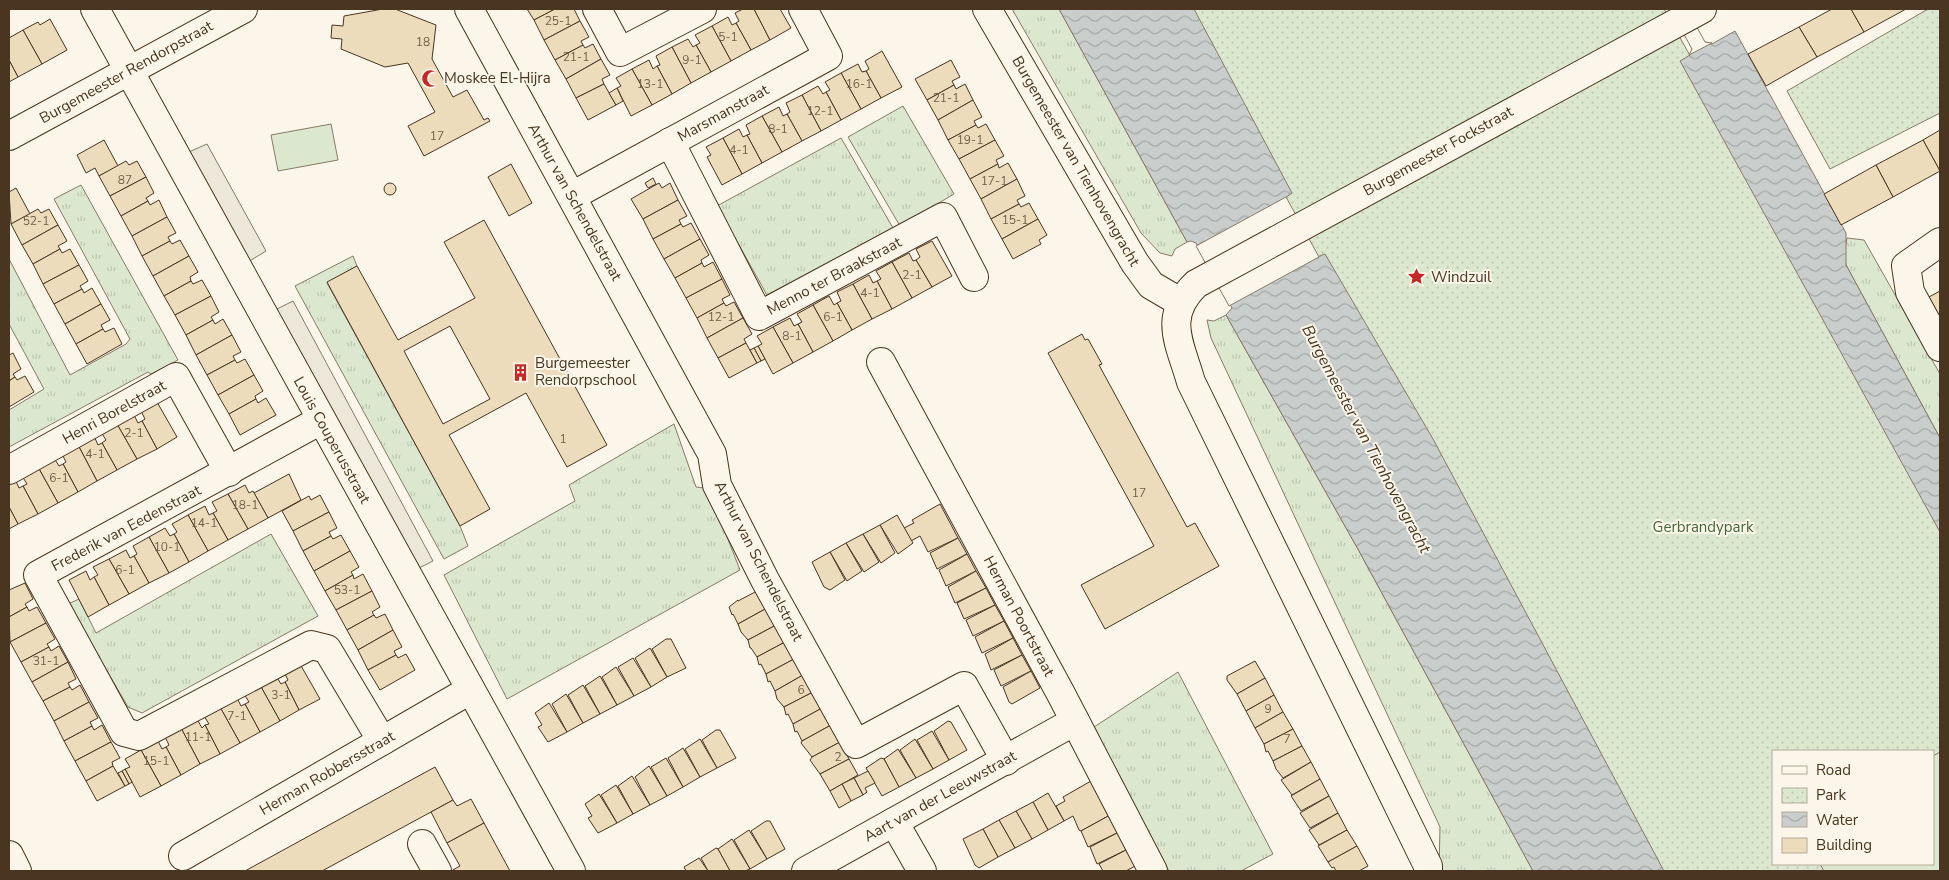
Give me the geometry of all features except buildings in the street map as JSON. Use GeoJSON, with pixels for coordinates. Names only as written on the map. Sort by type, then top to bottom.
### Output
{"type":"FeatureCollection","features":[{"type":"Feature","properties":{"kind":"street","name":"Louis Couperusstraat"},"geometry":{"type":"LineString","coordinates":[[95,9],[571,871]]}},
{"type":"Feature","properties":{"kind":"street","name":"Burgemeester Rendorpstraat"},"geometry":{"type":"LineString","coordinates":[[9,136],[243,9]]}},
{"type":"Feature","properties":{"kind":"street","name":"Arthur van Schendelstraat"},"geometry":{"type":"LineString","coordinates":[[469,9],[712,454],[717,485],[765,580],[856,744],[964,686],[1006,761]]}},
{"type":"Feature","properties":{"kind":"street"},"geometry":{"type":"LineString","coordinates":[[597,9],[620,52],[702,9]]}},
{"type":"Feature","properties":{"kind":"street","name":"Marsmanstraat"},"geometry":{"type":"LineString","coordinates":[[572,196],[828,56],[803,9]]}},
{"type":"Feature","properties":{"kind":"street","name":"Burgemeester van Tienhovengracht"},"geometry":{"type":"LineString","coordinates":[[987,9],[1135,263],[1151,285],[1180,302]]}},
{"type":"Feature","properties":{"kind":"street","name":"Burgemeester Fockstraat"},"geometry":{"type":"LineString","coordinates":[[1180,302],[1196,284],[1690,15]]}},
{"type":"Feature","properties":{"kind":"street","name":"Menno ter Braakstraat"},"geometry":{"type":"LineString","coordinates":[[670,142],[758,316],[943,217],[974,277]]}},
{"type":"Feature","properties":{"kind":"street"},"geometry":{"type":"LineString","coordinates":[[1940,242],[1906,266],[1910,292],[1940,347]]}},
{"type":"Feature","properties":{"kind":"street"},"geometry":{"type":"LineString","coordinates":[[1180,302],[1175,316],[1176,332],[1191,382],[1428,866],[1428,871]]}},
{"type":"Feature","properties":{"kind":"street","name":"Herman Poortstraat"},"geometry":{"type":"LineString","coordinates":[[881,362],[1075,721],[1153,871]]}},
{"type":"Feature","properties":{"kind":"street","name":"Henri Borelstraat"},"geometry":{"type":"LineString","coordinates":[[9,470],[176,378],[229,472]]}},
{"type":"Feature","properties":{"kind":"street","name":"Frederik van Eedenstraat"},"geometry":{"type":"LineString","coordinates":[[321,420],[38,575],[124,732],[139,736],[311,645],[327,649],[382,741]]}},
{"type":"Feature","properties":{"kind":"street","name":"Herman Robbersstraat"},"geometry":{"type":"LineString","coordinates":[[183,856],[470,690]]}},
{"type":"Feature","properties":{"kind":"street","name":"Aart van der Leeuwstraat"},"geometry":{"type":"LineString","coordinates":[[806,871],[1075,721]]}},
{"type":"Feature","properties":{"kind":"street"},"geometry":{"type":"LineString","coordinates":[[894,822],[922,871]]}},
{"type":"Feature","properties":{"kind":"street"},"geometry":{"type":"LineString","coordinates":[[422,844],[437,871]]}},
{"type":"Feature","properties":{"kind":"street"},"geometry":{"type":"LineString","coordinates":[[9,855],[17,871]]}},
{"type":"Feature","properties":{"kind":"green space"},"geometry":{"type":"Polygon","coordinates":[[[1012,9],[1059,9],[1187,242],[1175,249],[1172,256],[1160,253],[1141,233],[1012,9]]]}},
{"type":"Feature","properties":{"kind":"green space","name":"Gerbrandypark"},"geometry":{"type":"Polygon","coordinates":[[[1171,9],[1664,9],[1940,503],[1940,871],[1640,871],[1171,9]]]}},
{"type":"Feature","properties":{"kind":"green space"},"geometry":{"type":"Polygon","coordinates":[[[1928,9],[1940,9],[1940,113],[1830,169],[1787,91],[1928,9]]]}},
{"type":"Feature","properties":{"kind":"green space"},"geometry":{"type":"Polygon","coordinates":[[[903,106],[954,194],[900,226],[848,137],[903,106]]]}},
{"type":"Feature","properties":{"kind":"green space"},"geometry":{"type":"Polygon","coordinates":[[[331,124],[338,160],[278,171],[271,135],[331,124]]]}},
{"type":"Feature","properties":{"kind":"green space"},"geometry":{"type":"Polygon","coordinates":[[[841,138],[893,228],[767,295],[717,206],[841,138]]]}},
{"type":"Feature","properties":{"kind":"green space"},"geometry":{"type":"Polygon","coordinates":[[[81,185],[178,360],[151,374],[148,372],[9,447],[9,410],[44,389],[9,324],[9,259],[70,375],[126,344],[130,339],[54,199],[81,185]]]}},
{"type":"Feature","properties":{"kind":"green space"},"geometry":{"type":"Polygon","coordinates":[[[1847,238],[1864,240],[1940,374],[1940,438],[1846,265],[1844,253],[1847,238]]]}},
{"type":"Feature","properties":{"kind":"green space"},"geometry":{"type":"Polygon","coordinates":[[[353,256],[357,266],[327,283],[460,526],[468,546],[444,559],[295,286],[353,256]]]}},
{"type":"Feature","properties":{"kind":"green space"},"geometry":{"type":"Polygon","coordinates":[[[1226,315],[1359,551],[1533,871],[1439,871],[1440,827],[1211,338],[1207,320],[1214,321],[1226,315]]]}},
{"type":"Feature","properties":{"kind":"green space"},"geometry":{"type":"Polygon","coordinates":[[[674,424],[696,487],[704,488],[710,493],[740,570],[507,699],[444,575],[575,501],[569,485],[674,424]]]}},
{"type":"Feature","properties":{"kind":"green space"},"geometry":{"type":"Polygon","coordinates":[[[271,534],[318,616],[142,713],[128,707],[68,604],[79,599],[96,633],[271,534]]]}},
{"type":"Feature","properties":{"kind":"green space"},"geometry":{"type":"Polygon","coordinates":[[[1178,672],[1273,854],[1241,871],[1169,871],[1091,729],[1178,672]]]}},
{"type":"Feature","properties":{"kind":"green space"},"geometry":{"type":"Polygon","coordinates":[[[1940,752],[1940,871],[1824,871],[1821,865],[1934,865],[1934,755],[1940,752]]]}},
{"type":"Feature","properties":{"kind":"shaded area"},"geometry":{"type":"Polygon","coordinates":[[[207,144],[266,251],[248,262],[189,152],[207,144]]]}},
{"type":"Feature","properties":{"kind":"shaded area"},"geometry":{"type":"Polygon","coordinates":[[[293,301],[433,561],[417,569],[275,310],[293,301]]]}},
{"type":"Feature","properties":{"kind":"water"},"geometry":{"type":"Polygon","coordinates":[[[1059,9],[1194,9],[1292,193],[1285,198],[1317,257],[1325,254],[1433,439],[1664,871],[1533,871],[1359,551],[1226,315],[1232,308],[1196,243],[1187,242],[1059,9]]]}},
{"type":"Feature","properties":{"kind":"water"},"geometry":{"type":"Polygon","coordinates":[[[1735,31],[1846,233],[1846,265],[1940,438],[1940,532],[1680,61],[1690,55],[1692,49],[1705,42],[1712,44],[1735,31]]]}},
{"type":"Feature","properties":{"kind":"pier"},"geometry":{"type":"Polygon","coordinates":[[[1670,9],[1687,9],[1705,42],[1712,43],[1689,55],[1692,49],[1670,9]]]}},
{"type":"Feature","properties":{"kind":"pier"},"geometry":{"type":"Polygon","coordinates":[[[1286,197],[1319,257],[1229,306],[1196,246],[1286,197]]]}},
{"type":"Feature","properties":{"kind":"place","name":"Moskee El-Hijra"},"geometry":{"type":"Point","coordinates":[430,78]}},
{"type":"Feature","properties":{"kind":"place","name":"Windzuil"},"geometry":{"type":"Point","coordinates":[1417,277]}},
{"type":"Feature","properties":{"kind":"place","name":"Burgemeester Rendorpschool"},"geometry":{"type":"Point","coordinates":[521,372]}}]}
